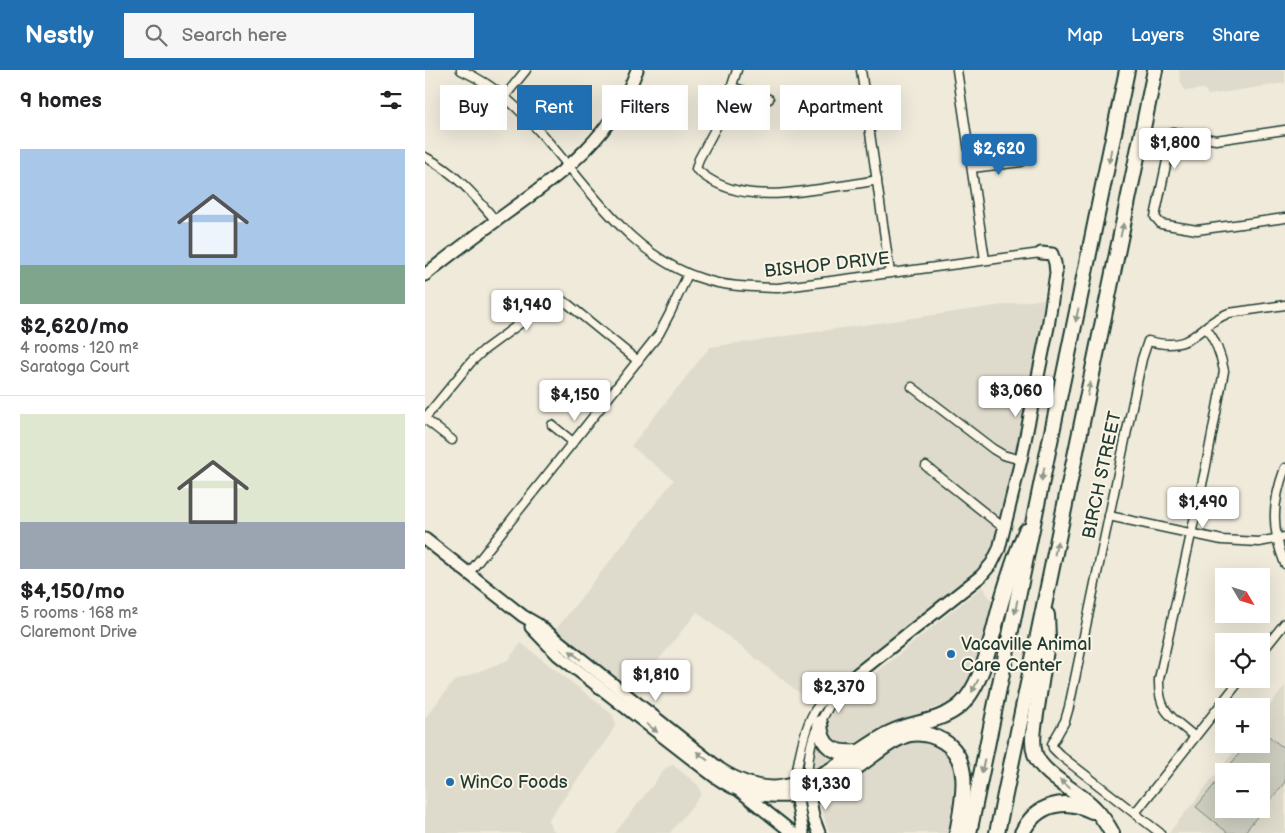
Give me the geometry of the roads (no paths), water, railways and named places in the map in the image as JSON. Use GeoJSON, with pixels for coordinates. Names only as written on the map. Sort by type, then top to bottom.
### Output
{"type":"FeatureCollection","features":[{"type":"Feature","properties":{"kind":"highway"},"geometry":{"type":"LineString","coordinates":[[1118,70],[1119,108]]}},
{"type":"Feature","properties":{"kind":"highway"},"geometry":{"type":"LineString","coordinates":[[969,833],[1127,70]]}},
{"type":"Feature","properties":{"kind":"highway"},"geometry":{"type":"LineString","coordinates":[[997,833],[1155,70]]}},
{"type":"Feature","properties":{"kind":"highway"},"geometry":{"type":"LineString","coordinates":[[801,782],[820,777],[898,729],[944,716],[956,709],[971,693],[978,681],[1016,552],[1036,508]]}},
{"type":"Feature","properties":{"kind":"highway"},"geometry":{"type":"LineString","coordinates":[[1046,596],[1048,636],[1034,727],[1035,755],[1045,768],[1094,807],[1112,833]]}},
{"type":"Feature","properties":{"kind":"highway"},"geometry":{"type":"LineString","coordinates":[[820,723],[822,736],[828,746],[835,752],[858,752]]}},
{"type":"Feature","properties":{"kind":"highway"},"geometry":{"type":"LineString","coordinates":[[802,796],[849,771],[893,742],[909,734],[922,733],[945,742],[959,757],[963,769],[963,784],[957,833]]}},
{"type":"Feature","properties":{"kind":"highway"},"geometry":{"type":"LineString","coordinates":[[1022,833],[1026,824],[1034,815],[1046,808],[1059,804],[1083,807],[1101,816]]}},
{"type":"Feature","properties":{"kind":"street","name":"BISHOP DRIVE"},"geometry":{"type":"LineString","coordinates":[[461,70],[488,85]]}},
{"type":"Feature","properties":{"kind":"street"},"geometry":{"type":"LineString","coordinates":[[507,94],[526,70]]}},
{"type":"Feature","properties":{"kind":"street"},"geometry":{"type":"LineString","coordinates":[[425,275],[569,166],[594,142],[610,121],[637,70]]}},
{"type":"Feature","properties":{"kind":"street"},"geometry":{"type":"LineString","coordinates":[[732,85],[737,70]]}},
{"type":"Feature","properties":{"kind":"street"},"geometry":{"type":"LineString","coordinates":[[861,70],[890,273]]}},
{"type":"Feature","properties":{"kind":"street"},"geometry":{"type":"LineString","coordinates":[[957,70],[973,168],[985,260]]}},
{"type":"Feature","properties":{"kind":"street","name":"BISHOP DRIVE"},"geometry":{"type":"LineString","coordinates":[[507,98],[521,111],[626,233],[663,261],[688,274],[723,284],[778,288],[1041,253]]}},
{"type":"Feature","properties":{"kind":"street"},"geometry":{"type":"LineString","coordinates":[[715,130],[696,168],[705,176],[727,188],[757,195],[783,194],[877,180]]}},
{"type":"Feature","properties":{"kind":"street"},"geometry":{"type":"LineString","coordinates":[[1285,130],[1216,140],[1173,132],[1155,217],[1161,224],[1197,230],[1285,218]]}},
{"type":"Feature","properties":{"kind":"street"},"geometry":{"type":"LineString","coordinates":[[425,158],[462,182],[496,221]]}},
{"type":"Feature","properties":{"kind":"street"},"geometry":{"type":"LineString","coordinates":[[973,168],[1021,162]]}},
{"type":"Feature","properties":{"kind":"street"},"geometry":{"type":"LineString","coordinates":[[803,833],[801,782],[797,763],[806,730],[822,701],[834,695],[857,674],[981,576],[992,563],[999,549],[1021,460],[1048,327],[1055,263],[1053,254],[1041,253]]}},
{"type":"Feature","properties":{"kind":"street"},"geometry":{"type":"LineString","coordinates":[[469,574],[665,324],[688,274]]}},
{"type":"Feature","properties":{"kind":"street"},"geometry":{"type":"LineString","coordinates":[[452,440],[425,418],[458,376],[477,356],[548,302],[557,298],[638,360]]}},
{"type":"Feature","properties":{"kind":"street","name":"BIRCH STREET"},"geometry":{"type":"LineString","coordinates":[[1135,813],[1060,755],[1053,748],[1053,744],[1069,707],[1142,359],[1148,341],[1164,346],[1176,345],[1192,338],[1229,312],[1285,304]]}},
{"type":"Feature","properties":{"kind":"street"},"geometry":{"type":"LineString","coordinates":[[1195,737],[1165,711],[1161,703],[1159,679],[1205,471],[1224,371],[1221,355],[1206,328]]}},
{"type":"Feature","properties":{"kind":"street"},"geometry":{"type":"LineString","coordinates":[[912,387],[993,449],[1003,455],[1021,460]]}},
{"type":"Feature","properties":{"kind":"street"},"geometry":{"type":"LineString","coordinates":[[552,425],[573,442]]}},
{"type":"Feature","properties":{"kind":"street"},"geometry":{"type":"LineString","coordinates":[[926,466],[1005,529]]}},
{"type":"Feature","properties":{"kind":"street"},"geometry":{"type":"LineString","coordinates":[[1285,468],[1274,507],[1274,528],[1285,564]]}},
{"type":"Feature","properties":{"kind":"street"},"geometry":{"type":"LineString","coordinates":[[1109,516],[1222,540],[1243,542],[1285,537]]}},
{"type":"Feature","properties":{"kind":"street"},"geometry":{"type":"LineString","coordinates":[[425,539],[523,616],[537,624],[720,769],[753,785],[774,787],[801,782]]}},
{"type":"Feature","properties":{"kind":"street"},"geometry":{"type":"LineString","coordinates":[[523,616],[558,655],[706,770],[739,790],[793,833]]}},
{"type":"Feature","properties":{"kind":"street"},"geometry":{"type":"LineString","coordinates":[[1270,642],[1285,623]]}},
{"type":"Feature","properties":{"kind":"street"},"geometry":{"type":"LineString","coordinates":[[1160,833],[1135,813],[1234,688]]}},
{"type":"Feature","properties":{"kind":"street"},"geometry":{"type":"LineString","coordinates":[[801,782],[813,737],[830,708],[834,695]]}},
{"type":"Feature","properties":{"kind":"street"},"geometry":{"type":"LineString","coordinates":[[739,790],[767,796],[802,796]]}},
{"type":"Feature","properties":{"kind":"street"},"geometry":{"type":"LineString","coordinates":[[802,796],[819,833]]}},
{"type":"Feature","properties":{"kind":"place","name":"Vacaville Animal Care Center"},"geometry":{"type":"Point","coordinates":[951,654]}},
{"type":"Feature","properties":{"kind":"place","name":"WinCo Foods"},"geometry":{"type":"Point","coordinates":[450,782]}}]}
